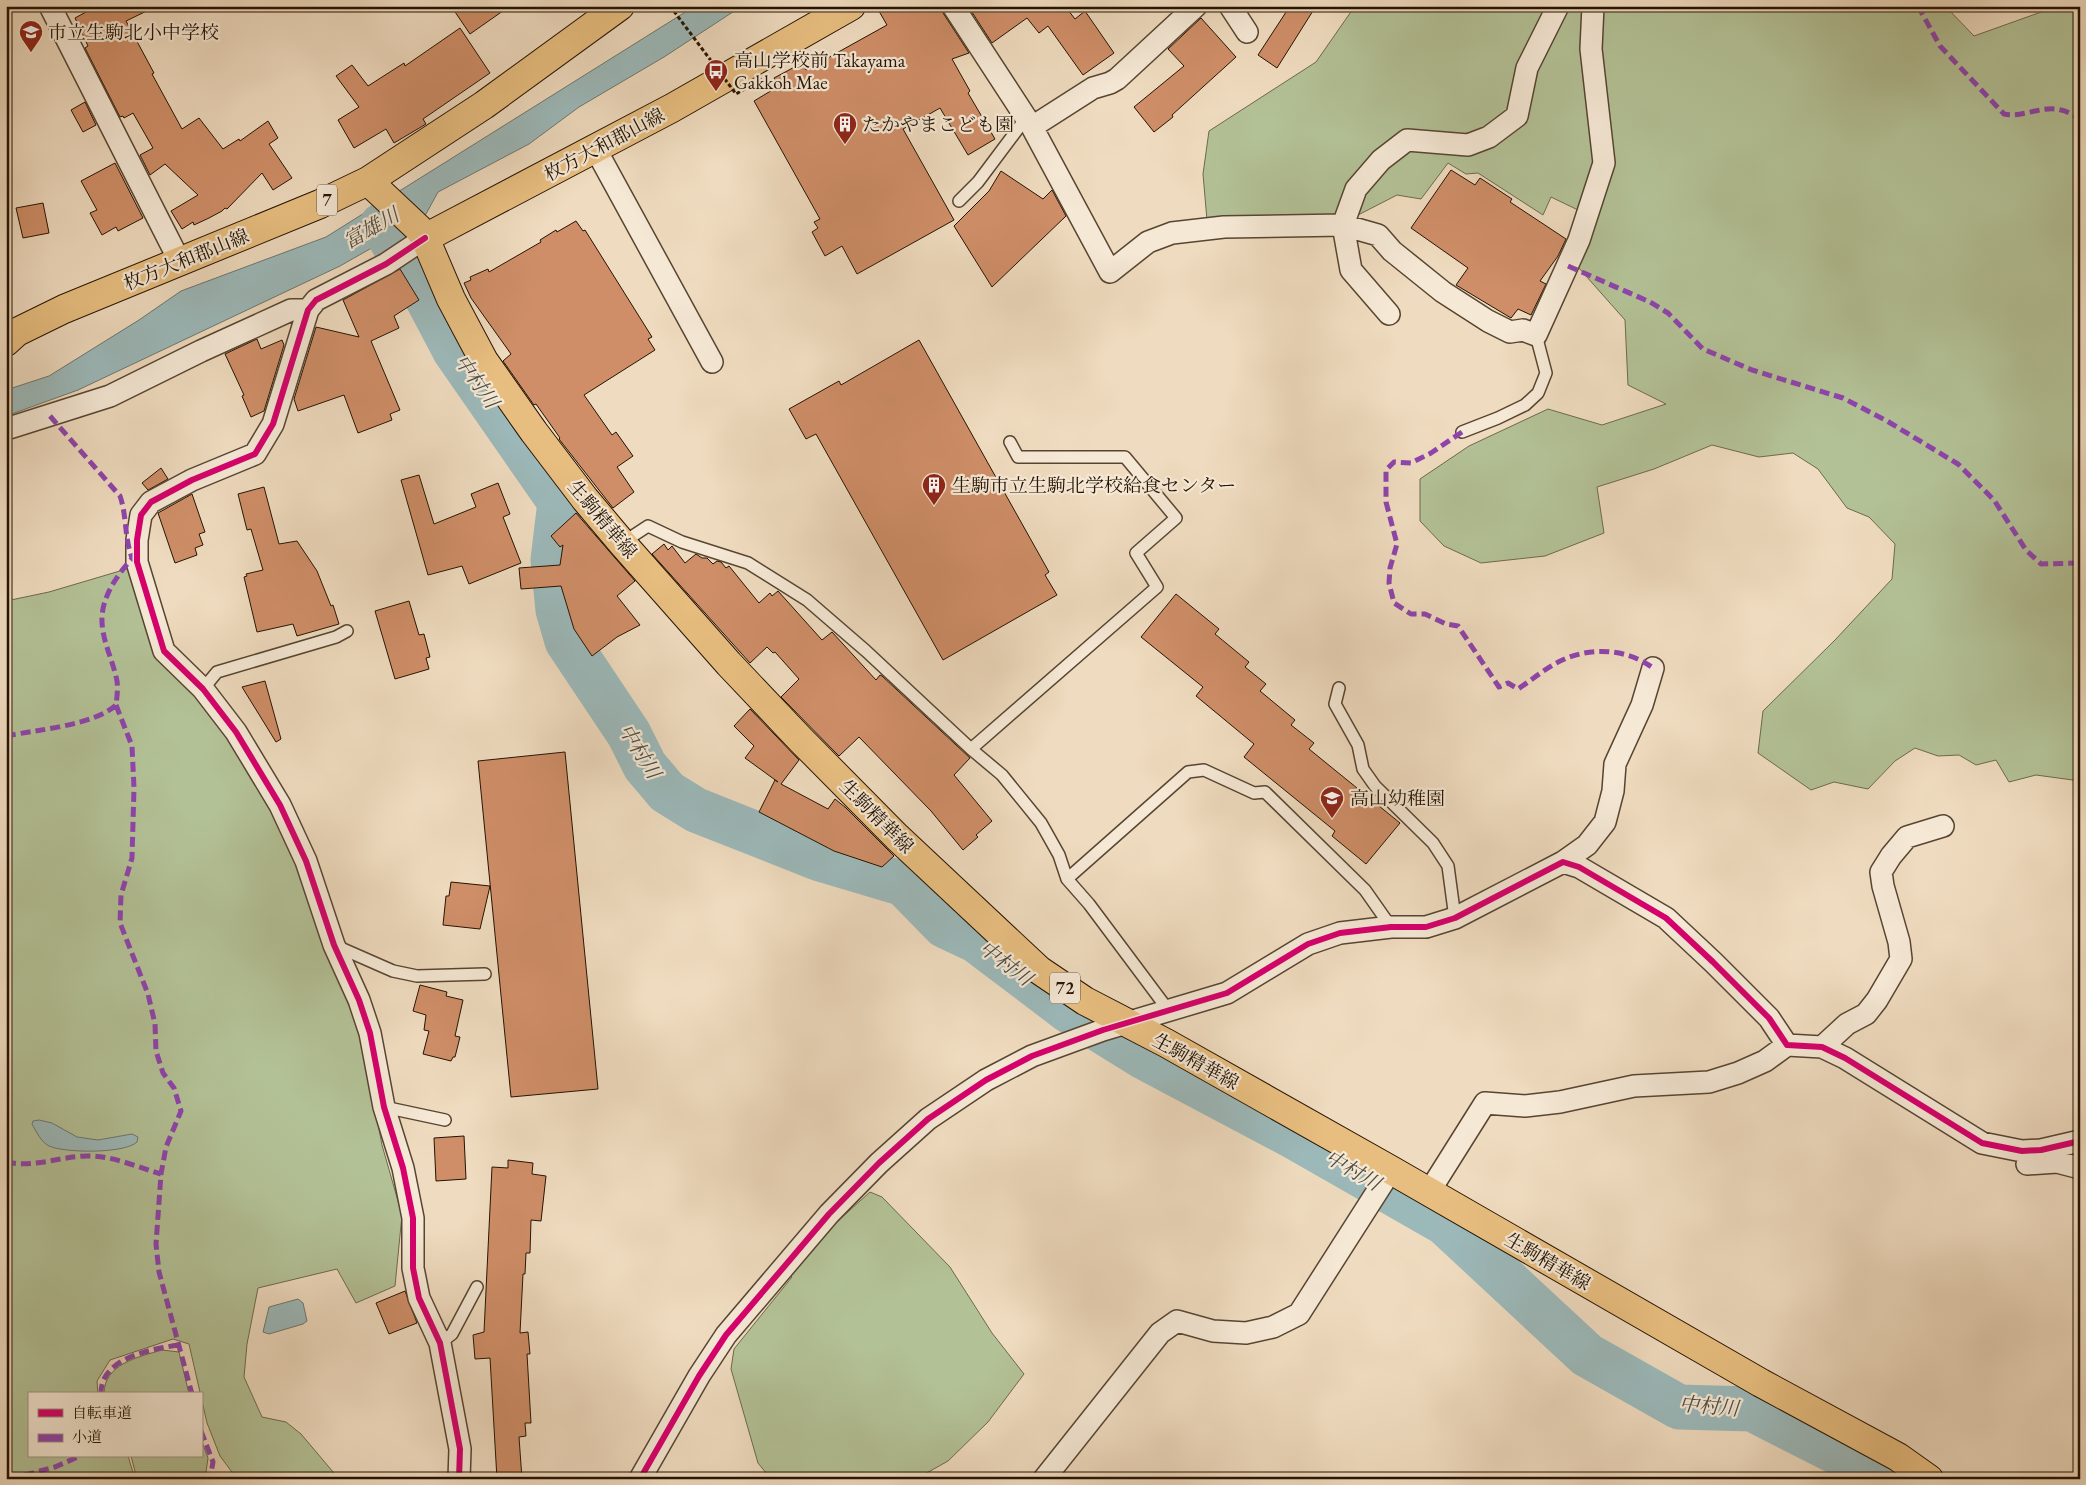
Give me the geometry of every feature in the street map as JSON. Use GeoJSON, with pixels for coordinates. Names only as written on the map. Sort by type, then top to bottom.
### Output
{"type":"FeatureCollection","features":[{"type":"Feature","properties":{"kind":"main road","name":"枚方大和郡山線"},"geometry":{"type":"LineString","coordinates":[[6,342],[17,332],[42,319],[320,204],[375,186],[620,6]]}},
{"type":"Feature","properties":{"kind":"main road","name":"枚方大和郡山線"},"geometry":{"type":"LineString","coordinates":[[422,233],[672,108],[851,6]]}},
{"type":"Feature","properties":{"kind":"main road"},"geometry":{"type":"LineString","coordinates":[[375,186],[422,233]]}},
{"type":"Feature","properties":{"kind":"main road","name":"生駒精華線"},"geometry":{"type":"LineString","coordinates":[[422,233],[451,299],[484,361],[585,500],[755,692],[897,836],[1039,970],[1085,1001],[1115,1027],[1166,1043],[1761,1383],[1898,1457],[1929,1479]]}},
{"type":"Feature","properties":{"kind":"street"},"geometry":{"type":"LineString","coordinates":[[50,6],[180,262]]}},
{"type":"Feature","properties":{"kind":"street"},"geometry":{"type":"LineString","coordinates":[[953,6],[1029,122],[1110,272],[1148,242],[1172,233],[1224,227],[1343,225],[1378,235],[1392,251],[1442,292],[1488,322],[1510,332],[1523,330],[1536,335],[1579,240],[1604,163],[1591,49],[1593,6]]}},
{"type":"Feature","properties":{"kind":"street"},"geometry":{"type":"LineString","coordinates":[[1029,122],[1093,88],[1117,79],[1196,6]]}},
{"type":"Feature","properties":{"kind":"street"},"geometry":{"type":"LineString","coordinates":[[1230,6],[1247,32]]}},
{"type":"Feature","properties":{"kind":"street"},"geometry":{"type":"LineString","coordinates":[[1389,314],[1351,270],[1343,225],[1356,189],[1381,160],[1407,140],[1468,145],[1489,137],[1517,116],[1527,68],[1558,6]]}},
{"type":"Feature","properties":{"kind":"street"},"geometry":{"type":"LineString","coordinates":[[595,148],[712,362]]}},
{"type":"Feature","properties":{"kind":"street"},"geometry":{"type":"LineString","coordinates":[[422,233],[386,264],[316,300],[308,310],[273,424],[256,454],[192,480],[151,502],[141,515],[137,540],[137,562],[164,651],[203,689],[236,732],[280,805],[306,861],[334,945],[359,1000],[370,1033],[384,1107],[403,1168],[413,1218],[413,1268],[419,1298],[440,1343],[460,1449],[459,1479]]}},
{"type":"Feature","properties":{"kind":"street"},"geometry":{"type":"LineString","coordinates":[[6,429],[110,396],[201,351],[291,310],[308,310]]}},
{"type":"Feature","properties":{"kind":"street"},"geometry":{"type":"LineString","coordinates":[[640,1479],[699,1376],[726,1335],[829,1214],[879,1163],[928,1119],[986,1080],[1032,1056],[1070,1041],[1227,993],[1308,944],[1340,933],[1390,928],[1426,927],[1455,918],[1563,862],[1587,845],[1605,822],[1613,791],[1615,764],[1642,705],[1654,668]]}},
{"type":"Feature","properties":{"kind":"street"},"geometry":{"type":"LineString","coordinates":[[1822,1047],[1847,1024],[1866,1014],[1877,1000],[1901,959],[1899,942],[1883,886],[1881,872],[1891,856],[1907,837],[1944,826]]}},
{"type":"Feature","properties":{"kind":"street"},"geometry":{"type":"LineString","coordinates":[[1563,862],[1579,867],[1666,918],[1769,1018],[1787,1045]]}},
{"type":"Feature","properties":{"kind":"street"},"geometry":{"type":"LineString","coordinates":[[1429,1192],[1485,1104],[1525,1106],[1560,1102],[1634,1086],[1709,1082],[1738,1073],[1765,1061],[1787,1045],[1822,1047],[1854,1063],[2004,1158],[2029,1164],[2057,1162],[2080,1168]]}},
{"type":"Feature","properties":{"kind":"street"},"geometry":{"type":"LineString","coordinates":[[1982,1143],[2022,1151],[2041,1150],[2080,1141]]}},
{"type":"Feature","properties":{"kind":"street"},"geometry":{"type":"LineString","coordinates":[[1044,1479],[1160,1333],[1177,1321],[1213,1331],[1246,1333],[1273,1326],[1299,1314],[1391,1170]]}},
{"type":"Feature","properties":{"kind":"lane"},"geometry":{"type":"LineString","coordinates":[[959,201],[978,182],[1029,122]]}},
{"type":"Feature","properties":{"kind":"lane"},"geometry":{"type":"LineString","coordinates":[[1462,432],[1525,405],[1538,393],[1546,373],[1536,335]]}},
{"type":"Feature","properties":{"kind":"lane"},"geometry":{"type":"LineString","coordinates":[[971,749],[1157,588],[1136,553],[1176,518],[1125,457],[1018,457],[1010,442]]}},
{"type":"Feature","properties":{"kind":"lane"},"geometry":{"type":"LineString","coordinates":[[622,543],[648,526],[682,542],[748,563],[807,600],[1002,775],[1041,823],[1059,855],[1066,879],[1089,904],[1169,1011]]}},
{"type":"Feature","properties":{"kind":"lane"},"geometry":{"type":"LineString","coordinates":[[203,689],[217,672],[336,637],[346,631]]}},
{"type":"Feature","properties":{"kind":"lane"},"geometry":{"type":"LineString","coordinates":[[1339,688],[1335,704],[1358,745],[1363,769],[1375,786],[1433,843],[1448,866],[1455,918]]}},
{"type":"Feature","properties":{"kind":"lane"},"geometry":{"type":"LineString","coordinates":[[1066,879],[1188,772],[1204,770],[1254,793],[1265,792],[1365,890],[1390,928]]}},
{"type":"Feature","properties":{"kind":"lane"},"geometry":{"type":"LineString","coordinates":[[334,945],[393,971],[417,976],[485,974]]}},
{"type":"Feature","properties":{"kind":"lane"},"geometry":{"type":"LineString","coordinates":[[384,1107],[446,1120]]}},
{"type":"Feature","properties":{"kind":"lane"},"geometry":{"type":"LineString","coordinates":[[440,1343],[452,1334],[477,1287]]}},
{"type":"Feature","properties":{"kind":"path"},"geometry":{"type":"LineString","coordinates":[[670,6],[736,94],[762,79]]}},
{"type":"Feature","properties":{"kind":"green space"},"geometry":{"type":"Polygon","coordinates":[[[1355,6],[1943,6],[1974,36],[2044,11],[2047,6],[2080,6],[2080,781],[2036,775],[2009,782],[1996,760],[1976,765],[1959,755],[1938,756],[1915,748],[1895,761],[1868,789],[1834,782],[1811,790],[1758,753],[1763,711],[1835,640],[1892,579],[1895,544],[1869,517],[1847,508],[1818,469],[1793,453],[1759,457],[1712,445],[1654,469],[1597,487],[1604,533],[1545,556],[1481,563],[1444,546],[1420,521],[1420,479],[1469,446],[1548,409],[1602,425],[1666,404],[1628,385],[1625,320],[1578,267],[1578,210],[1551,197],[1543,215],[1478,173],[1466,174],[1448,163],[1421,199],[1397,195],[1360,214],[1207,220],[1203,174],[1209,131],[1316,62],[1355,6]]]}},
{"type":"Feature","properties":{"kind":"green space"},"geometry":{"type":"Polygon","coordinates":[[[130,568],[183,683],[219,724],[280,819],[359,1022],[382,1145],[402,1215],[395,1286],[356,1303],[337,1269],[258,1288],[247,1344],[244,1377],[262,1417],[286,1422],[301,1434],[339,1479],[237,1479],[220,1456],[207,1423],[202,1392],[200,1392],[189,1344],[173,1339],[110,1360],[97,1381],[98,1392],[28,1392],[28,1458],[129,1458],[135,1479],[6,1479],[6,601],[49,592],[130,568]]]}},
{"type":"Feature","properties":{"kind":"green space"},"geometry":{"type":"Polygon","coordinates":[[[870,1192],[882,1197],[950,1267],[992,1333],[1024,1374],[988,1422],[948,1461],[916,1479],[771,1479],[758,1463],[731,1369],[734,1349],[792,1277],[790,1276],[830,1228],[870,1192]]]}},
{"type":"Feature","properties":{"kind":"green space"},"geometry":{"type":"Polygon","coordinates":[[[162,1350],[179,1352],[189,1392],[104,1392],[110,1375],[116,1369],[124,1363],[162,1350]]]}},
{"type":"Feature","properties":{"kind":"green space"},"geometry":{"type":"Polygon","coordinates":[[[202,1442],[208,1458],[205,1479],[137,1479],[132,1458],[202,1458],[202,1442]]]}},
{"type":"Feature","properties":{"kind":"water","name":"富雄川"},"geometry":{"type":"Polygon","coordinates":[[[695,6],[742,6],[664,57],[579,107],[529,144],[438,192],[426,214],[404,234],[384,241],[340,266],[78,390],[6,416],[6,390],[49,376],[139,320],[181,291],[326,237],[695,6]]]}},
{"type":"Feature","properties":{"kind":"water"},"geometry":{"type":"Polygon","coordinates":[[[39,1120],[52,1123],[77,1137],[98,1140],[132,1134],[138,1137],[137,1142],[120,1149],[94,1151],[67,1150],[49,1146],[41,1139],[32,1124],[33,1121],[39,1120]]]}},
{"type":"Feature","properties":{"kind":"water"},"geometry":{"type":"Polygon","coordinates":[[[298,1299],[303,1303],[307,1321],[303,1324],[269,1334],[263,1332],[269,1307],[298,1299]]]}},
{"type":"Feature","properties":{"kind":"building"},"geometry":{"type":"Polygon","coordinates":[[[97,6],[157,6],[126,21],[182,129],[199,118],[223,149],[239,139],[240,141],[268,121],[278,138],[269,144],[292,178],[273,190],[262,173],[227,209],[225,208],[194,225],[193,222],[182,229],[171,211],[198,195],[165,164],[150,175],[140,155],[153,148],[133,113],[124,118],[123,116],[120,117],[85,48],[88,46],[75,18],[97,6]]]}},
{"type":"Feature","properties":{"kind":"building"},"geometry":{"type":"Polygon","coordinates":[[[451,6],[510,6],[470,34],[451,6]]]}},
{"type":"Feature","properties":{"kind":"building","name":"たかやまこども園"},"geometry":{"type":"Polygon","coordinates":[[[876,6],[941,6],[943,13],[969,53],[952,59],[970,91],[968,93],[995,139],[968,155],[940,108],[903,129],[954,220],[857,274],[842,246],[825,256],[812,232],[818,228],[814,222],[820,219],[754,101],[779,86],[774,78],[802,63],[806,70],[887,25],[876,6]]]}},
{"type":"Feature","properties":{"kind":"building"},"geometry":{"type":"Polygon","coordinates":[[[968,6],[1073,6],[1068,10],[1075,19],[1085,11],[1114,53],[1083,75],[1048,26],[1039,33],[1027,18],[992,43],[968,6]]]}},
{"type":"Feature","properties":{"kind":"building"},"geometry":{"type":"Polygon","coordinates":[[[1290,6],[1316,6],[1277,68],[1258,55],[1290,6]]]}},
{"type":"Feature","properties":{"kind":"building"},"geometry":{"type":"Polygon","coordinates":[[[1201,18],[1236,57],[1172,115],[1173,117],[1154,132],[1134,107],[1184,66],[1168,49],[1201,18]]]}},
{"type":"Feature","properties":{"kind":"building"},"geometry":{"type":"Polygon","coordinates":[[[460,28],[490,73],[423,119],[426,124],[394,143],[386,129],[354,148],[338,120],[359,107],[336,76],[352,65],[368,86],[404,63],[405,66],[460,28]]]}},
{"type":"Feature","properties":{"kind":"building"},"geometry":{"type":"Polygon","coordinates":[[[85,102],[96,125],[83,132],[71,110],[85,102]]]}},
{"type":"Feature","properties":{"kind":"building"},"geometry":{"type":"Polygon","coordinates":[[[115,163],[143,218],[118,231],[116,227],[102,235],[90,213],[97,210],[81,181],[115,163]]]}},
{"type":"Feature","properties":{"kind":"building"},"geometry":{"type":"Polygon","coordinates":[[[1451,170],[1475,185],[1480,178],[1512,199],[1510,202],[1566,239],[1558,256],[1540,281],[1546,284],[1531,315],[1518,309],[1511,318],[1456,285],[1468,268],[1411,228],[1451,170]]]}},
{"type":"Feature","properties":{"kind":"building"},"geometry":{"type":"Polygon","coordinates":[[[1001,171],[1043,199],[1052,190],[1066,216],[992,287],[954,226],[989,191],[1001,171]]]}},
{"type":"Feature","properties":{"kind":"building"},"geometry":{"type":"Polygon","coordinates":[[[43,203],[49,233],[23,238],[16,208],[43,203]]]}},
{"type":"Feature","properties":{"kind":"building"},"geometry":{"type":"Polygon","coordinates":[[[576,221],[583,231],[585,230],[652,337],[648,339],[655,350],[584,395],[612,435],[616,432],[633,456],[617,467],[634,492],[613,508],[559,439],[536,404],[534,405],[503,361],[511,354],[471,298],[464,283],[471,280],[470,277],[488,269],[489,272],[541,242],[540,240],[556,230],[557,232],[576,221]]]}},
{"type":"Feature","properties":{"kind":"building"},"geometry":{"type":"Polygon","coordinates":[[[400,269],[419,300],[394,316],[399,328],[371,341],[400,410],[390,414],[392,420],[358,433],[344,395],[298,411],[294,399],[316,327],[359,337],[343,300],[400,269]]]}},
{"type":"Feature","properties":{"kind":"building"},"geometry":{"type":"Polygon","coordinates":[[[257,339],[261,349],[282,340],[284,345],[264,411],[251,417],[242,396],[244,395],[225,354],[257,339]]]}},
{"type":"Feature","properties":{"kind":"building","name":"生駒市立生駒北学校給食センター"},"geometry":{"type":"Polygon","coordinates":[[[919,340],[1049,572],[1045,575],[1057,595],[943,660],[816,434],[806,439],[789,409],[839,381],[841,385],[919,340]]]}},
{"type":"Feature","properties":{"kind":"building"},"geometry":{"type":"Polygon","coordinates":[[[161,468],[168,479],[148,490],[142,483],[161,468]]]}},
{"type":"Feature","properties":{"kind":"building"},"geometry":{"type":"Polygon","coordinates":[[[419,475],[434,524],[476,507],[471,494],[498,483],[510,514],[503,517],[521,563],[469,584],[462,566],[428,575],[401,480],[419,475]]]}},
{"type":"Feature","properties":{"kind":"building"},"geometry":{"type":"Polygon","coordinates":[[[264,487],[279,544],[297,541],[317,571],[331,606],[333,605],[339,624],[297,636],[293,624],[257,632],[244,577],[247,576],[246,574],[263,570],[251,529],[247,530],[238,494],[264,487]]]}},
{"type":"Feature","properties":{"kind":"building"},"geometry":{"type":"Polygon","coordinates":[[[192,494],[205,532],[199,534],[203,545],[195,548],[197,555],[175,563],[158,513],[192,494]]]}},
{"type":"Feature","properties":{"kind":"building"},"geometry":{"type":"Polygon","coordinates":[[[576,513],[635,581],[617,596],[640,625],[617,637],[592,656],[574,629],[561,586],[521,589],[519,568],[560,565],[563,545],[560,547],[551,536],[576,513]]]}},
{"type":"Feature","properties":{"kind":"building"},"geometry":{"type":"Polygon","coordinates":[[[664,544],[668,550],[672,546],[685,563],[696,554],[702,558],[707,558],[713,564],[717,561],[721,562],[726,568],[729,566],[759,603],[770,593],[772,596],[778,591],[822,640],[832,632],[876,680],[880,675],[882,676],[970,758],[954,775],[992,821],[976,835],[978,837],[963,850],[931,811],[859,737],[839,756],[781,697],[799,679],[775,652],[773,653],[767,647],[750,663],[652,554],[664,544]]]}},
{"type":"Feature","properties":{"kind":"building"},"geometry":{"type":"Polygon","coordinates":[[[1176,594],[1219,629],[1215,634],[1249,662],[1245,667],[1266,684],[1260,691],[1295,720],[1291,725],[1314,743],[1309,749],[1400,823],[1366,864],[1332,836],[1335,831],[1244,757],[1254,744],[1196,696],[1203,687],[1141,637],[1176,594]]]}},
{"type":"Feature","properties":{"kind":"building"},"geometry":{"type":"Polygon","coordinates":[[[409,601],[419,635],[424,634],[430,657],[426,658],[429,669],[395,679],[375,611],[409,601]]]}},
{"type":"Feature","properties":{"kind":"building"},"geometry":{"type":"Polygon","coordinates":[[[265,681],[281,739],[276,742],[242,687],[265,681]]]}},
{"type":"Feature","properties":{"kind":"building"},"geometry":{"type":"Polygon","coordinates":[[[750,709],[799,760],[781,784],[828,809],[835,799],[846,808],[894,856],[882,867],[834,851],[759,812],[775,780],[778,782],[745,758],[754,746],[734,726],[750,709]]]}},
{"type":"Feature","properties":{"kind":"building"},"geometry":{"type":"Polygon","coordinates":[[[565,752],[598,1089],[511,1097],[478,761],[565,752]]]}},
{"type":"Feature","properties":{"kind":"building"},"geometry":{"type":"Polygon","coordinates":[[[451,882],[490,886],[480,929],[443,925],[446,896],[449,896],[451,882]]]}},
{"type":"Feature","properties":{"kind":"building"},"geometry":{"type":"Polygon","coordinates":[[[420,985],[447,992],[446,996],[463,1000],[455,1036],[460,1037],[455,1057],[451,1061],[423,1054],[429,1031],[424,1030],[426,1015],[413,1011],[420,985]]]}},
{"type":"Feature","properties":{"kind":"building"},"geometry":{"type":"Polygon","coordinates":[[[464,1136],[466,1179],[436,1181],[434,1138],[464,1136]]]}},
{"type":"Feature","properties":{"kind":"building"},"geometry":{"type":"Polygon","coordinates":[[[508,1160],[533,1163],[532,1174],[546,1176],[541,1221],[531,1220],[530,1253],[526,1253],[525,1274],[523,1274],[520,1333],[528,1332],[530,1354],[527,1354],[531,1423],[525,1423],[526,1436],[519,1437],[522,1479],[497,1479],[490,1358],[475,1359],[473,1335],[484,1332],[492,1167],[508,1168],[508,1160]]]}},
{"type":"Feature","properties":{"kind":"building"},"geometry":{"type":"Polygon","coordinates":[[[405,1291],[417,1323],[389,1334],[376,1303],[405,1291]]]}},
{"type":"Feature","properties":{"kind":"waterway","name":"中村川"},"geometry":{"type":"LineString","coordinates":[[382,225],[425,294],[455,351],[560,502],[553,560],[558,610],[567,641],[629,734],[645,766],[667,792],[696,810],[820,859],[904,884],[945,926],[977,941],[1068,1010],[1144,1057],[1291,1135],[1445,1223],[1587,1355],[1679,1407],[1752,1409],[1890,1479]]}},
{"type":"Feature","properties":{"kind":"marked path"},"geometry":{"type":"LineString","coordinates":[[1918,6],[1940,46],[2004,114],[2011,115],[2054,109],[2080,118]]}},
{"type":"Feature","properties":{"kind":"marked path"},"geometry":{"type":"LineString","coordinates":[[1568,266],[1650,302],[1668,313],[1703,349],[1752,370],[1843,398],[1887,421],[1958,464],[1994,500],[2026,550],[2041,564],[2080,563]]}},
{"type":"Feature","properties":{"kind":"marked path"},"geometry":{"type":"LineString","coordinates":[[50,416],[120,496],[132,558]]}},
{"type":"Feature","properties":{"kind":"marked path"},"geometry":{"type":"LineString","coordinates":[[1462,432],[1431,453],[1411,463],[1394,462],[1386,470],[1386,502],[1397,544],[1390,568],[1389,583],[1394,603],[1411,614],[1425,614],[1446,624],[1458,626],[1499,687],[1508,683],[1518,689],[1565,659],[1591,652],[1604,651],[1630,656],[1653,668]]}},
{"type":"Feature","properties":{"kind":"marked path"},"geometry":{"type":"LineString","coordinates":[[6,736],[80,722],[106,712],[116,705],[117,681],[103,633],[103,608],[114,582],[137,553]]}},
{"type":"Feature","properties":{"kind":"marked path"},"geometry":{"type":"LineString","coordinates":[[116,705],[132,746],[134,788],[132,858],[121,895],[120,923],[148,994],[155,1024],[156,1051],[163,1073],[174,1088],[181,1111],[166,1147],[161,1174],[156,1244],[159,1272],[191,1392]]}},
{"type":"Feature","properties":{"kind":"marked path"},"geometry":{"type":"LineString","coordinates":[[6,1162],[26,1164],[95,1156],[114,1159],[161,1174]]}},
{"type":"Feature","properties":{"kind":"marked path"},"geometry":{"type":"LineString","coordinates":[[101,1392],[103,1382],[109,1372],[118,1364],[142,1353],[179,1345]]}},
{"type":"Feature","properties":{"kind":"marked path"},"geometry":{"type":"LineString","coordinates":[[202,1434],[213,1462],[210,1479]]}},
{"type":"Feature","properties":{"kind":"marked path"},"geometry":{"type":"LineString","coordinates":[[10,1479],[55,1467],[75,1458]]}},
{"type":"Feature","properties":{"kind":"cycle path"},"geometry":{"type":"LineString","coordinates":[[425,238],[386,264],[316,300],[308,310],[273,424],[255,454],[192,480],[151,502],[141,515],[137,540],[137,562],[164,651],[203,689],[236,732],[280,805],[306,861],[334,945],[359,1000],[370,1033],[384,1107],[403,1168],[413,1218],[413,1268],[419,1298],[440,1343],[460,1449],[459,1479]]}},
{"type":"Feature","properties":{"kind":"cycle path"},"geometry":{"type":"LineString","coordinates":[[640,1479],[699,1376],[726,1335],[829,1214],[879,1163],[928,1119],[986,1080],[1032,1056],[1103,1030],[1227,993],[1308,944],[1340,933],[1391,927],[1426,927],[1455,918],[1563,862],[1579,867],[1666,918],[1769,1018],[1787,1045],[1822,1047],[1845,1058],[1982,1143],[2022,1151],[2041,1150],[2080,1141]]}},
{"type":"Feature","properties":{"kind":"place","name":"市立生駒北小中学校"},"geometry":{"type":"Point","coordinates":[31,53]}},
{"type":"Feature","properties":{"kind":"place","name":"高山学校前 Takayama Gakkoh Mae"},"geometry":{"type":"Point","coordinates":[716,92]}},
{"type":"Feature","properties":{"kind":"place","name":"たかやまこども園"},"geometry":{"type":"Point","coordinates":[845,145]}},
{"type":"Feature","properties":{"kind":"place","name":"生駒市立生駒北学校給食センター"},"geometry":{"type":"Point","coordinates":[934,506]}},
{"type":"Feature","properties":{"kind":"place","name":"高山幼稚園"},"geometry":{"type":"Point","coordinates":[1332,819]}}]}
